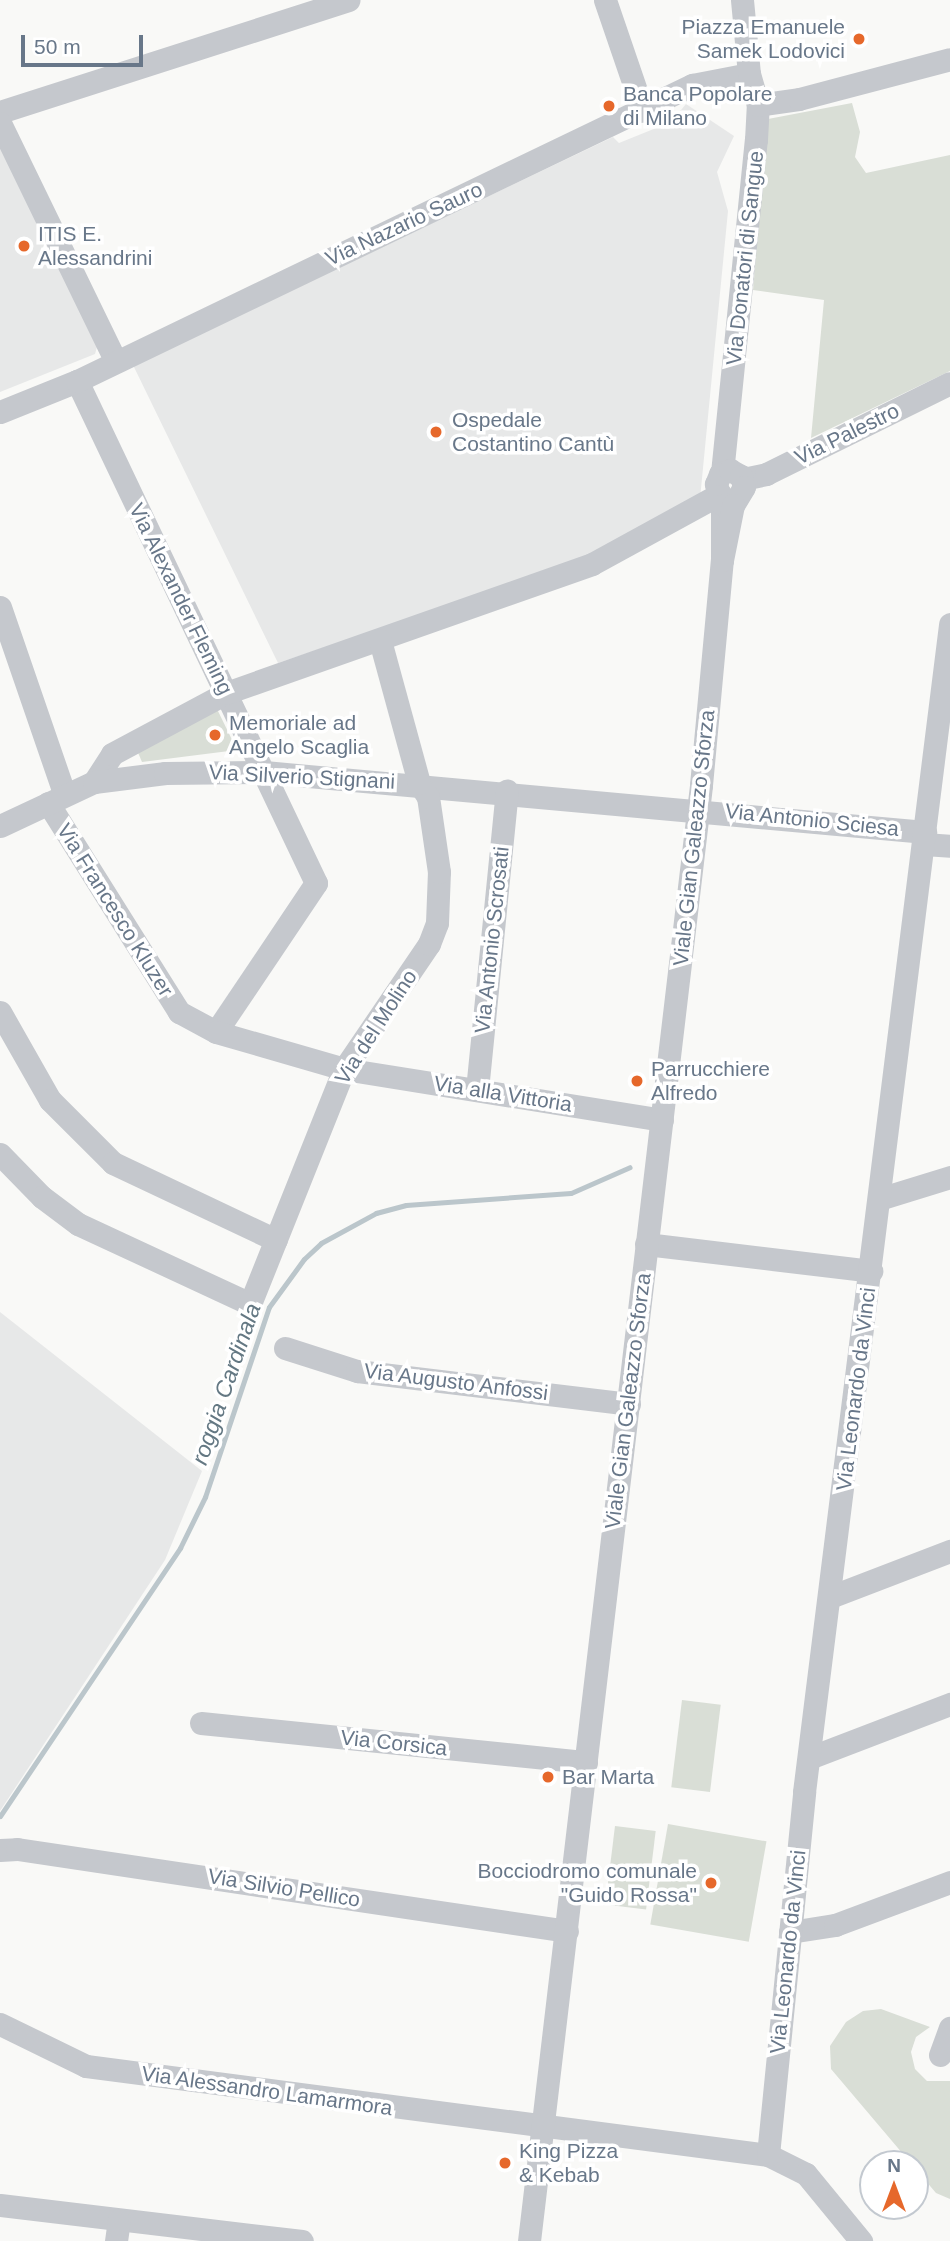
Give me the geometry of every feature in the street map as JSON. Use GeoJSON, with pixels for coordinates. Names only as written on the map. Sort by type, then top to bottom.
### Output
{"type":"FeatureCollection","features":[{"type":"Feature","properties":{"kind":"street"},"geometry":{"type":"LineString","coordinates":[[0,112],[348,0]]}},
{"type":"Feature","properties":{"kind":"street"},"geometry":{"type":"LineString","coordinates":[[605,0],[643,111]]}},
{"type":"Feature","properties":{"kind":"street","name":"Via Donatori di Sangue"},"geometry":{"type":"LineString","coordinates":[[731,483],[726,443],[758,105],[749,74],[742,0]]}},
{"type":"Feature","properties":{"kind":"street"},"geometry":{"type":"LineString","coordinates":[[758,105],[799,99],[950,59]]}},
{"type":"Feature","properties":{"kind":"street","name":"Via Nazario Sauro"},"geometry":{"type":"LineString","coordinates":[[0,412],[77,381],[115,360],[643,111],[692,85],[749,74]]}},
{"type":"Feature","properties":{"kind":"street"},"geometry":{"type":"LineString","coordinates":[[0,122],[115,360]]}},
{"type":"Feature","properties":{"kind":"street","name":"Via Alexander Fleming"},"geometry":{"type":"LineString","coordinates":[[77,381],[316,883],[216,1032]]}},
{"type":"Feature","properties":{"kind":"street","name":"Via Palestro"},"geometry":{"type":"LineString","coordinates":[[94,782],[112,754],[226,693],[592,564],[731,483],[766,474],[950,383]]}},
{"type":"Feature","properties":{"kind":"street","name":"Viale Gian Galeazzo Sforza"},"geometry":{"type":"LineString","coordinates":[[529,2241],[698,808],[731,483]]}},
{"type":"Feature","properties":{"kind":"street","name":"Via Francesco Kluzer"},"geometry":{"type":"LineString","coordinates":[[1,615],[56,798],[178,1012],[216,1032],[344,1069]]}},
{"type":"Feature","properties":{"kind":"street","name":"Via Leonardo da Vinci"},"geometry":{"type":"LineString","coordinates":[[768,2155],[809,1758],[924,838],[941,772],[950,624]]}},
{"type":"Feature","properties":{"kind":"street","name":"Via del Molino"},"geometry":{"type":"LineString","coordinates":[[0,1154],[42,1197],[78,1224],[250,1304],[344,1069],[429,944],[437,923],[439,872],[428,797],[419,783],[380,640]]}},
{"type":"Feature","properties":{"kind":"street","name":"Via Silverio Stignani"},"geometry":{"type":"LineString","coordinates":[[0,826],[94,782],[165,773],[264,772],[698,808]]}},
{"type":"Feature","properties":{"kind":"street","name":"Via Antonio Scrosati"},"geometry":{"type":"LineString","coordinates":[[477,1090],[507,791]]}},
{"type":"Feature","properties":{"kind":"street","name":"Via Antonio Sciesa"},"geometry":{"type":"LineString","coordinates":[[698,808],[924,838],[950,846]]}},
{"type":"Feature","properties":{"kind":"street"},"geometry":{"type":"LineString","coordinates":[[0,1012],[50,1100],[113,1163],[276,1240]]}},
{"type":"Feature","properties":{"kind":"street","name":"Via alla Vittoria"},"geometry":{"type":"LineString","coordinates":[[344,1069],[662,1119]]}},
{"type":"Feature","properties":{"kind":"street"},"geometry":{"type":"LineString","coordinates":[[879,1199],[950,1177]]}},
{"type":"Feature","properties":{"kind":"street"},"geometry":{"type":"LineString","coordinates":[[646,1244],[871,1271]]}},
{"type":"Feature","properties":{"kind":"street","name":"Via Augusto Anfossi"},"geometry":{"type":"LineString","coordinates":[[285,1348],[357,1371],[629,1404]]}},
{"type":"Feature","properties":{"kind":"street"},"geometry":{"type":"LineString","coordinates":[[830,1597],[950,1551]]}},
{"type":"Feature","properties":{"kind":"street"},"geometry":{"type":"LineString","coordinates":[[809,1758],[950,1704]]}},
{"type":"Feature","properties":{"kind":"street","name":"Via Corsica"},"geometry":{"type":"LineString","coordinates":[[201,1723],[586,1762]]}},
{"type":"Feature","properties":{"kind":"street","name":"Via Silvio Pellico"},"geometry":{"type":"LineString","coordinates":[[0,1850],[17,1849],[567,1931]]}},
{"type":"Feature","properties":{"kind":"street"},"geometry":{"type":"LineString","coordinates":[[790,1932],[835,1925],[950,1882]]}},
{"type":"Feature","properties":{"kind":"street","name":"Via Alessandro Lamarmora"},"geometry":{"type":"LineString","coordinates":[[0,2024],[86,2066],[542,2128],[768,2155],[806,2174],[861,2241]]}},
{"type":"Feature","properties":{"kind":"street"},"geometry":{"type":"LineString","coordinates":[[940,2055],[950,2028]]}},
{"type":"Feature","properties":{"kind":"street"},"geometry":{"type":"LineString","coordinates":[[0,2206],[117,2231],[302,2241]]}},
{"type":"Feature","properties":{"kind":"shaded area"},"geometry":{"type":"Polygon","coordinates":[[[852,103],[860,132],[855,157],[866,173],[950,155],[950,371],[811,438],[824,300],[753,290],[768,119],[852,103]]]}},
{"type":"Feature","properties":{"kind":"shaded area","name":"Ospedale Costantino Cantù"},"geometry":{"type":"Polygon","coordinates":[[[686,104],[734,136],[717,172],[728,211],[700,499],[589,559],[278,663],[133,365],[613,137],[619,143],[671,122],[686,104]]]}},
{"type":"Feature","properties":{"kind":"shaded area","name":"ITIS E. Alessandrini"},"geometry":{"type":"Polygon","coordinates":[[[0,144],[97,347],[95,354],[0,392],[0,144]]]}},
{"type":"Feature","properties":{"kind":"shaded area"},"geometry":{"type":"Polygon","coordinates":[[[216,707],[237,750],[142,762],[136,748],[216,707]]]}},
{"type":"Feature","properties":{"kind":"shaded area"},"geometry":{"type":"Polygon","coordinates":[[[0,1312],[202,1471],[165,1560],[0,1811],[0,1312]]]}},
{"type":"Feature","properties":{"kind":"shaded area"},"geometry":{"type":"Polygon","coordinates":[[[682,1700],[721,1705],[710,1792],[671,1787],[682,1700]]]}},
{"type":"Feature","properties":{"kind":"shaded area","name":"Bocciodromo comunale \"Guido Rossa\""},"geometry":{"type":"Polygon","coordinates":[[[668,1824],[766,1841],[749,1942],[650,1924],[668,1824]]]}},
{"type":"Feature","properties":{"kind":"shaded area"},"geometry":{"type":"Polygon","coordinates":[[[615,1826],[656,1831],[646,1909],[605,1904],[615,1826]]]}},
{"type":"Feature","properties":{"kind":"shaded area"},"geometry":{"type":"Polygon","coordinates":[[[881,2009],[930,2027],[916,2037],[911,2052],[915,2069],[927,2081],[950,2081],[950,2199],[936,2193],[929,2185],[929,2150],[900,2150],[831,2069],[830,2046],[846,2022],[863,2011],[881,2009]]]}},
{"type":"Feature","properties":{"kind":"waterway","name":"roggia Cardinala"},"geometry":{"type":"LineString","coordinates":[[0,1816],[180,1548],[205,1497],[269,1307],[304,1259],[321,1243],[376,1213],[406,1205],[571,1193],[630,1167]]}},
{"type":"Feature","properties":{"kind":"place","name":"Piazza Emanuele Samek Lodovici"},"geometry":{"type":"Point","coordinates":[859,39]}},
{"type":"Feature","properties":{"kind":"place","name":"Banca Popolare di Milano"},"geometry":{"type":"Point","coordinates":[609,106]}},
{"type":"Feature","properties":{"kind":"place","name":"ITIS E. Alessandrini"},"geometry":{"type":"Point","coordinates":[24,246]}},
{"type":"Feature","properties":{"kind":"place","name":"Ospedale Costantino Cantù"},"geometry":{"type":"Point","coordinates":[436,432]}},
{"type":"Feature","properties":{"kind":"place","name":"Memoriale ad Angelo Scaglia"},"geometry":{"type":"Point","coordinates":[215,735]}},
{"type":"Feature","properties":{"kind":"place","name":"Parrucchiere Alfredo"},"geometry":{"type":"Point","coordinates":[637,1081]}},
{"type":"Feature","properties":{"kind":"place","name":"Bar Marta"},"geometry":{"type":"Point","coordinates":[548,1777]}},
{"type":"Feature","properties":{"kind":"place","name":"Bocciodromo comunale \"Guido Rossa\""},"geometry":{"type":"Point","coordinates":[711,1883]}},
{"type":"Feature","properties":{"kind":"place","name":"King Pizza & Kebab"},"geometry":{"type":"Point","coordinates":[505,2163]}}]}
